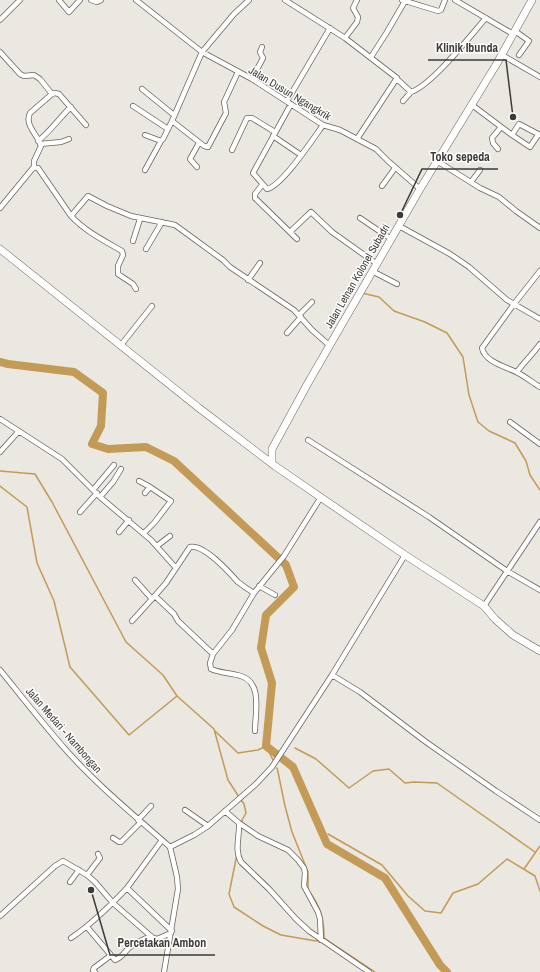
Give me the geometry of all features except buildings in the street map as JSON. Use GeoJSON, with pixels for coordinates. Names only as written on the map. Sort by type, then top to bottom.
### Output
{"type":"FeatureCollection","features":[{"type":"Feature","properties":{"kind":"main road","name":"Jalan Letnan Kolonel Subadri"},"geometry":{"type":"LineString","coordinates":[[272,463],[272,449],[329,345],[420,189],[502,55],[532,0]]}},
{"type":"Feature","properties":{"kind":"main road"},"geometry":{"type":"LineString","coordinates":[[0,249],[199,408],[263,457],[405,555],[484,606],[495,620],[513,635],[540,651]]}},
{"type":"Feature","properties":{"kind":"main road"},"geometry":{"type":"LineString","coordinates":[[263,457],[272,449]]}},
{"type":"Feature","properties":{"kind":"street"},"geometry":{"type":"LineString","coordinates":[[0,20],[20,0]]}},
{"type":"Feature","properties":{"kind":"street"},"geometry":{"type":"LineString","coordinates":[[59,0],[69,12],[80,0]]}},
{"type":"Feature","properties":{"kind":"street"},"geometry":{"type":"LineString","coordinates":[[91,0],[97,2],[101,0]]}},
{"type":"Feature","properties":{"kind":"street","name":"Jalan Dusun Ngangkrik"},"geometry":{"type":"LineString","coordinates":[[136,0],[204,53],[252,79],[323,124],[340,130],[376,149],[395,168],[420,189]]}},
{"type":"Feature","properties":{"kind":"street"},"geometry":{"type":"LineString","coordinates":[[145,162],[163,139],[204,53],[234,14],[249,0]]}},
{"type":"Feature","properties":{"kind":"street"},"geometry":{"type":"LineString","coordinates":[[285,0],[345,38],[396,77],[411,92]]}},
{"type":"Feature","properties":{"kind":"street"},"geometry":{"type":"LineString","coordinates":[[345,38],[357,22],[358,16],[352,8],[357,0]]}},
{"type":"Feature","properties":{"kind":"street"},"geometry":{"type":"LineString","coordinates":[[370,57],[387,32],[403,1],[414,2],[438,11],[441,10],[445,0]]}},
{"type":"Feature","properties":{"kind":"street"},"geometry":{"type":"LineString","coordinates":[[455,0],[529,41],[519,55]]}},
{"type":"Feature","properties":{"kind":"street"},"geometry":{"type":"LineString","coordinates":[[403,101],[411,92],[416,90],[437,73],[486,18]]}},
{"type":"Feature","properties":{"kind":"street"},"geometry":{"type":"LineString","coordinates":[[323,124],[302,155],[275,185],[267,189],[262,185],[253,173],[289,102],[330,28]]}},
{"type":"Feature","properties":{"kind":"street"},"geometry":{"type":"LineString","coordinates":[[252,79],[263,58],[260,52],[262,47]]}},
{"type":"Feature","properties":{"kind":"street"},"geometry":{"type":"LineString","coordinates":[[0,52],[20,74],[24,76],[34,75],[40,79],[52,94]]}},
{"type":"Feature","properties":{"kind":"street"},"geometry":{"type":"LineString","coordinates":[[502,55],[540,78]]}},
{"type":"Feature","properties":{"kind":"street"},"geometry":{"type":"LineString","coordinates":[[172,121],[204,146],[208,147],[226,113],[224,102],[238,72]]}},
{"type":"Feature","properties":{"kind":"street"},"geometry":{"type":"LineString","coordinates":[[357,139],[397,79]]}},
{"type":"Feature","properties":{"kind":"street"},"geometry":{"type":"LineString","coordinates":[[142,89],[174,115]]}},
{"type":"Feature","properties":{"kind":"street"},"geometry":{"type":"LineString","coordinates":[[0,208],[34,168],[34,161],[41,146],[28,124],[28,116],[30,113],[55,93],[59,94],[86,125]]}},
{"type":"Feature","properties":{"kind":"street"},"geometry":{"type":"LineString","coordinates":[[472,105],[500,127],[512,135],[530,147],[539,135],[519,124],[512,135]]}},
{"type":"Feature","properties":{"kind":"street"},"geometry":{"type":"LineString","coordinates":[[134,106],[168,129]]}},
{"type":"Feature","properties":{"kind":"street"},"geometry":{"type":"LineString","coordinates":[[39,142],[71,107]]}},
{"type":"Feature","properties":{"kind":"street"},"geometry":{"type":"LineString","coordinates":[[232,150],[248,118],[252,118],[302,155]]}},
{"type":"Feature","properties":{"kind":"street"},"geometry":{"type":"LineString","coordinates":[[498,149],[493,143],[492,138],[500,127]]}},
{"type":"Feature","properties":{"kind":"street"},"geometry":{"type":"LineString","coordinates":[[145,135],[160,141]]}},
{"type":"Feature","properties":{"kind":"street"},"geometry":{"type":"LineString","coordinates":[[39,142],[61,142],[69,139]]}},
{"type":"Feature","properties":{"kind":"street"},"geometry":{"type":"LineString","coordinates":[[145,170],[160,141]]}},
{"type":"Feature","properties":{"kind":"street"},"geometry":{"type":"LineString","coordinates":[[197,167],[190,160],[199,142]]}},
{"type":"Feature","properties":{"kind":"street"},"geometry":{"type":"LineString","coordinates":[[437,161],[480,188],[499,197],[540,228]]}},
{"type":"Feature","properties":{"kind":"street"},"geometry":{"type":"LineString","coordinates":[[34,168],[39,169],[71,216],[79,224],[90,233],[122,251],[123,255],[118,266],[118,274],[133,284],[136,290]]}},
{"type":"Feature","properties":{"kind":"street"},"geometry":{"type":"LineString","coordinates":[[382,186],[395,168]]}},
{"type":"Feature","properties":{"kind":"street"},"geometry":{"type":"LineString","coordinates":[[471,182],[480,170]]}},
{"type":"Feature","properties":{"kind":"street"},"geometry":{"type":"LineString","coordinates":[[262,185],[255,194],[255,198],[297,239]]}},
{"type":"Feature","properties":{"kind":"street"},"geometry":{"type":"LineString","coordinates":[[71,216],[88,196],[119,212],[140,219],[168,223],[180,228],[248,280],[294,310],[312,330],[329,345]]}},
{"type":"Feature","properties":{"kind":"street"},"geometry":{"type":"LineString","coordinates":[[290,232],[311,212],[341,239],[377,264]]}},
{"type":"Feature","properties":{"kind":"street"},"geometry":{"type":"LineString","coordinates":[[360,218],[391,239]]}},
{"type":"Feature","properties":{"kind":"street"},"geometry":{"type":"LineString","coordinates":[[133,241],[140,219]]}},
{"type":"Feature","properties":{"kind":"street"},"geometry":{"type":"LineString","coordinates":[[146,249],[162,222]]}},
{"type":"Feature","properties":{"kind":"street"},"geometry":{"type":"LineString","coordinates":[[399,226],[456,258],[469,267],[507,300],[540,319]]}},
{"type":"Feature","properties":{"kind":"street"},"geometry":{"type":"LineString","coordinates":[[248,280],[260,263]]}},
{"type":"Feature","properties":{"kind":"street"},"geometry":{"type":"LineString","coordinates":[[372,271],[397,284]]}},
{"type":"Feature","properties":{"kind":"street"},"geometry":{"type":"LineString","coordinates":[[540,271],[482,348],[483,352],[498,365],[517,372],[540,387]]}},
{"type":"Feature","properties":{"kind":"street"},"geometry":{"type":"LineString","coordinates":[[287,333],[312,302]]}},
{"type":"Feature","properties":{"kind":"street"},"geometry":{"type":"LineString","coordinates":[[121,345],[152,306]]}},
{"type":"Feature","properties":{"kind":"street"},"geometry":{"type":"LineString","coordinates":[[517,372],[540,344]]}},
{"type":"Feature","properties":{"kind":"street"},"geometry":{"type":"LineString","coordinates":[[0,419],[62,459],[97,493],[144,533],[176,568]]}},
{"type":"Feature","properties":{"kind":"street"},"geometry":{"type":"LineString","coordinates":[[510,422],[540,444]]}},
{"type":"Feature","properties":{"kind":"street"},"geometry":{"type":"LineString","coordinates":[[0,452],[19,431]]}},
{"type":"Feature","properties":{"kind":"street"},"geometry":{"type":"LineString","coordinates":[[308,440],[429,517],[507,571],[540,590]]}},
{"type":"Feature","properties":{"kind":"street"},"geometry":{"type":"LineString","coordinates":[[80,512],[97,493],[114,465]]}},
{"type":"Feature","properties":{"kind":"street"},"geometry":{"type":"LineString","coordinates":[[97,493],[113,482],[121,469]]}},
{"type":"Feature","properties":{"kind":"street"},"geometry":{"type":"LineString","coordinates":[[139,481],[171,501],[144,533]]}},
{"type":"Feature","properties":{"kind":"street"},"geometry":{"type":"LineString","coordinates":[[145,493],[150,487]]}},
{"type":"Feature","properties":{"kind":"street"},"geometry":{"type":"LineString","coordinates":[[255,731],[256,692],[252,684],[241,676],[211,669],[209,665],[213,654],[232,630],[254,593],[284,556],[321,497]]}},
{"type":"Feature","properties":{"kind":"street"},"geometry":{"type":"LineString","coordinates":[[119,532],[129,520]]}},
{"type":"Feature","properties":{"kind":"street"},"geometry":{"type":"LineString","coordinates":[[484,606],[540,522]]}},
{"type":"Feature","properties":{"kind":"street"},"geometry":{"type":"LineString","coordinates":[[157,546],[170,536]]}},
{"type":"Feature","properties":{"kind":"street"},"geometry":{"type":"LineString","coordinates":[[132,621],[153,598],[190,547],[194,546],[205,551],[239,582],[254,593]]}},
{"type":"Feature","properties":{"kind":"street"},"geometry":{"type":"LineString","coordinates":[[164,972],[178,889],[177,877],[170,848],[208,826],[256,784],[276,761],[332,675],[405,555]]}},
{"type":"Feature","properties":{"kind":"street"},"geometry":{"type":"LineString","coordinates":[[135,580],[153,598],[174,614],[178,621],[213,654]]}},
{"type":"Feature","properties":{"kind":"street"},"geometry":{"type":"LineString","coordinates":[[260,586],[275,595]]}},
{"type":"Feature","properties":{"kind":"street","name":"Jalan Medari - Nambongan"},"geometry":{"type":"LineString","coordinates":[[0,670],[66,750],[110,794],[170,848]]}},
{"type":"Feature","properties":{"kind":"street"},"geometry":{"type":"LineString","coordinates":[[332,675],[360,692],[426,742],[540,820]]}},
{"type":"Feature","properties":{"kind":"street"},"geometry":{"type":"LineString","coordinates":[[113,838],[121,842],[151,806]]}},
{"type":"Feature","properties":{"kind":"street"},"geometry":{"type":"LineString","coordinates":[[185,810],[208,826]]}},
{"type":"Feature","properties":{"kind":"street"},"geometry":{"type":"LineString","coordinates":[[225,811],[258,836],[288,850],[304,868],[304,886],[320,918],[321,940]]}},
{"type":"Feature","properties":{"kind":"street"},"geometry":{"type":"LineString","coordinates":[[238,822],[238,847],[241,862],[269,889],[296,919],[321,940],[368,972]]}},
{"type":"Feature","properties":{"kind":"street"},"geometry":{"type":"LineString","coordinates":[[71,938],[87,928],[127,888],[162,840]]}},
{"type":"Feature","properties":{"kind":"street"},"geometry":{"type":"LineString","coordinates":[[87,875],[100,858],[98,854]]}},
{"type":"Feature","properties":{"kind":"street"},"geometry":{"type":"LineString","coordinates":[[0,916],[60,862],[65,862],[87,875],[113,902],[151,936],[157,938],[171,932]]}},
{"type":"Feature","properties":{"kind":"street"},"geometry":{"type":"LineString","coordinates":[[70,882],[79,870]]}},
{"type":"Feature","properties":{"kind":"street"},"geometry":{"type":"LineString","coordinates":[[127,888],[171,932]]}},
{"type":"Feature","properties":{"kind":"street"},"geometry":{"type":"LineString","coordinates":[[87,928],[114,959],[117,959],[131,946],[151,936]]}},
{"type":"Feature","properties":{"kind":"street"},"geometry":{"type":"LineString","coordinates":[[95,972],[93,970],[94,968],[110,956]]}},
{"type":"Feature","properties":{"kind":"waterway"},"geometry":{"type":"LineString","coordinates":[[362,293],[379,297],[394,311],[425,322],[447,333],[463,357],[469,395],[478,422],[489,431],[515,443],[526,461],[530,475],[540,490]]}},
{"type":"Feature","properties":{"kind":"waterway"},"geometry":{"type":"LineString","coordinates":[[0,362],[74,372],[103,393],[101,426],[92,444],[108,449],[146,447],[174,461],[286,565],[294,587],[266,615],[261,648],[272,683],[266,746],[293,767],[327,844],[385,878],[440,965],[447,972]]}},
{"type":"Feature","properties":{"kind":"waterway"},"geometry":{"type":"LineString","coordinates":[[0,471],[35,474],[52,502],[126,642],[163,675],[177,696]]}},
{"type":"Feature","properties":{"kind":"waterway"},"geometry":{"type":"LineString","coordinates":[[0,486],[27,507],[37,563],[54,601],[70,667],[129,735],[177,696],[214,729],[228,780],[239,797]]}},
{"type":"Feature","properties":{"kind":"waterway"},"geometry":{"type":"LineString","coordinates":[[215,731],[238,753],[258,750],[266,746],[273,760]]}},
{"type":"Feature","properties":{"kind":"waterway"},"geometry":{"type":"LineString","coordinates":[[295,748],[316,759],[349,788],[373,771],[389,769],[405,783],[437,783],[535,852]]}},
{"type":"Feature","properties":{"kind":"waterway"},"geometry":{"type":"LineString","coordinates":[[277,768],[292,832],[308,872],[308,889]]}},
{"type":"Feature","properties":{"kind":"waterway"},"geometry":{"type":"LineString","coordinates":[[241,800],[244,804],[246,813],[242,823]]}},
{"type":"Feature","properties":{"kind":"waterway"},"geometry":{"type":"LineString","coordinates":[[328,834],[382,865],[408,896],[425,911],[441,913],[453,893],[478,884],[507,859],[535,876],[540,891]]}},
{"type":"Feature","properties":{"kind":"waterway"},"geometry":{"type":"LineString","coordinates":[[524,869],[540,846]]}},
{"type":"Feature","properties":{"kind":"waterway"},"geometry":{"type":"LineString","coordinates":[[237,854],[229,894],[234,907],[263,926],[281,935],[316,941],[319,940]]}},
{"type":"Feature","properties":{"kind":"waterway"},"geometry":{"type":"LineString","coordinates":[[311,894],[321,914],[324,938],[375,972]]}},
{"type":"Feature","properties":{"kind":"place","name":"Klinik Ibunda"},"geometry":{"type":"Point","coordinates":[513,117]}},
{"type":"Feature","properties":{"kind":"place","name":"Toko sepeda"},"geometry":{"type":"Point","coordinates":[400,215]}},
{"type":"Feature","properties":{"kind":"place","name":"Percetakan Ambon"},"geometry":{"type":"Point","coordinates":[91,890]}}]}
